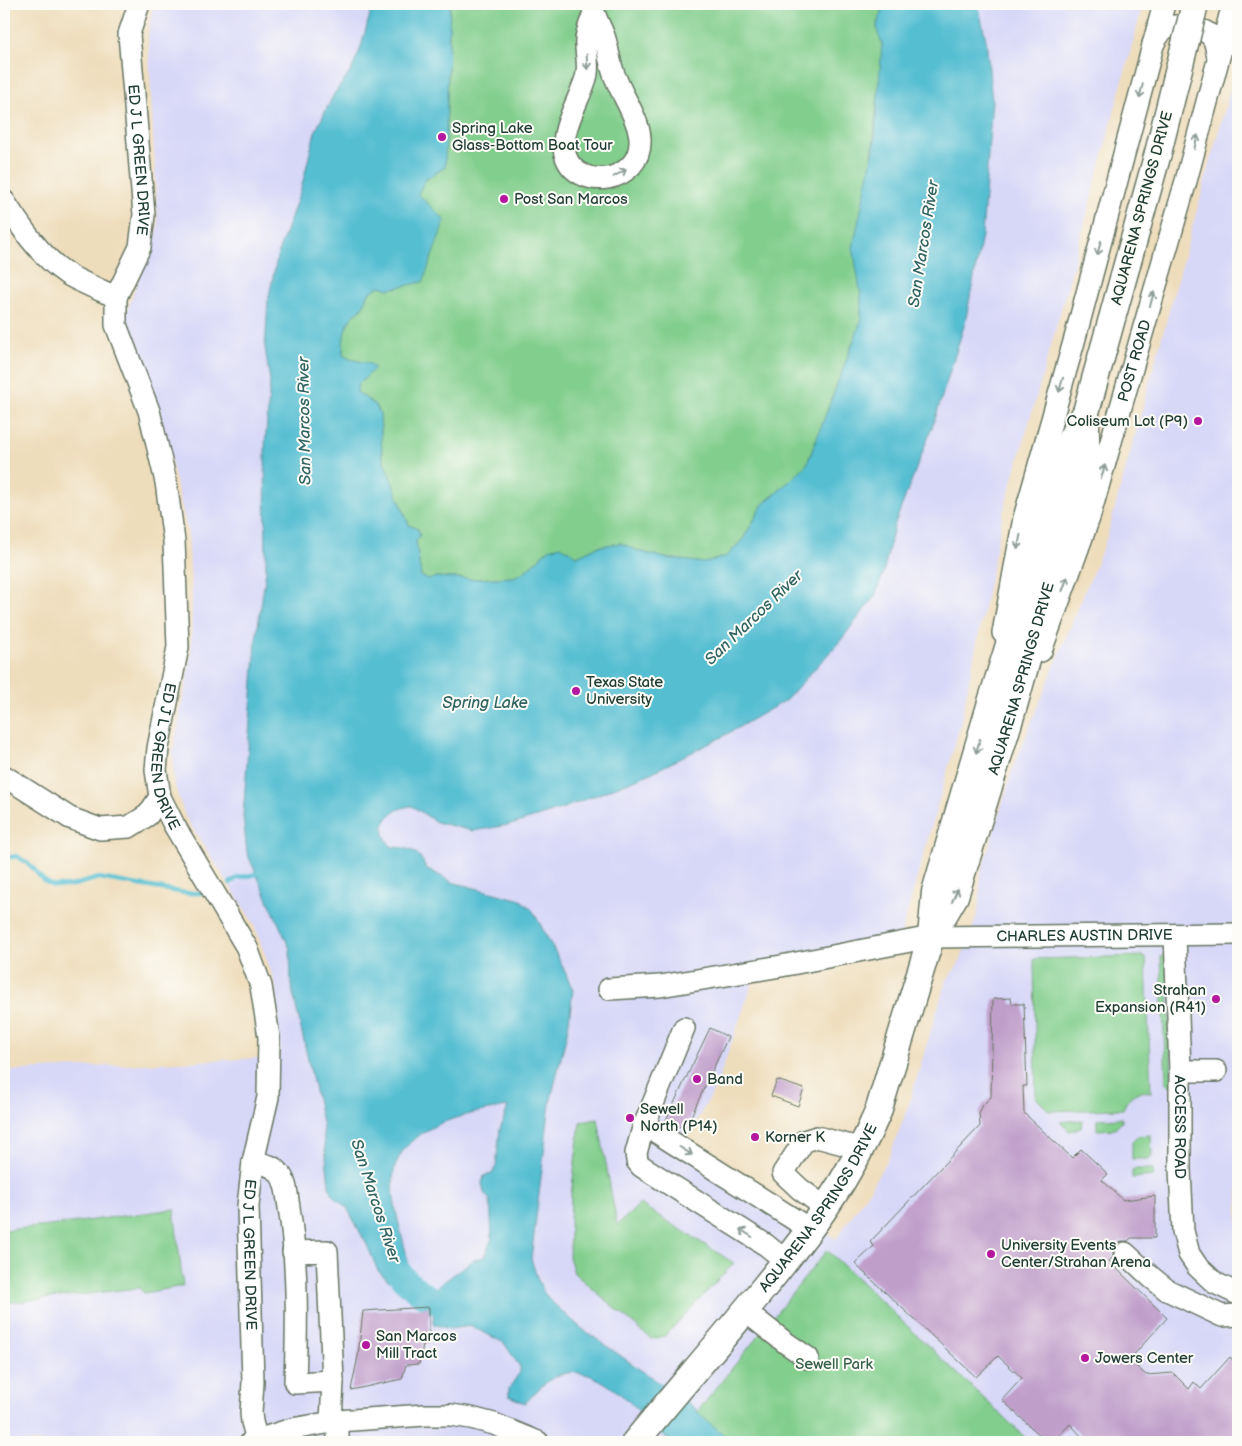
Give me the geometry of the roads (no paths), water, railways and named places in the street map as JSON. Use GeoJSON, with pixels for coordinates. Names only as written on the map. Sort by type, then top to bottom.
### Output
{"type":"FeatureCollection","features":[{"type":"Feature","properties":{"kind":"main road","name":"AQUARENA SPRINGS DRIVE"},"geometry":{"type":"LineString","coordinates":[[635,1442],[811,1230],[840,1188],[862,1149],[878,1112],[931,937],[935,892],[1002,704],[1065,449],[1086,412],[1158,153],[1195,4]]}},
{"type":"Feature","properties":{"kind":"street","name":"ED J L GREEN DRIVE"},"geometry":{"type":"LineString","coordinates":[[139,4],[129,34],[144,215],[140,247],[116,297],[116,325],[149,411],[166,482],[174,540],[178,646],[158,748],[156,770],[160,797],[174,826],[247,948],[261,986],[269,1037],[268,1097],[253,1162],[248,1206],[254,1382],[251,1413],[254,1441]]}},
{"type":"Feature","properties":{"kind":"street"},"geometry":{"type":"LineString","coordinates":[[1002,704],[1024,518],[1075,338],[1164,4]]}},
{"type":"Feature","properties":{"kind":"street","name":"POST ROAD"},"geometry":{"type":"LineString","coordinates":[[1002,704],[1040,656],[1089,518],[1186,182],[1233,4]]}},
{"type":"Feature","properties":{"kind":"street"},"geometry":{"type":"LineString","coordinates":[[593,9],[605,36],[614,77],[639,129],[641,140],[639,152],[625,172],[614,177],[602,179],[590,178],[580,172],[571,164],[565,153],[566,132],[587,75],[586,39],[593,9]]}},
{"type":"Feature","properties":{"kind":"street"},"geometry":{"type":"LineString","coordinates":[[1153,44],[1160,33],[1172,25],[1202,30],[1211,35],[1218,57]]}},
{"type":"Feature","properties":{"kind":"street"},"geometry":{"type":"LineString","coordinates":[[4,201],[20,227],[40,251],[66,273],[116,297]]}},
{"type":"Feature","properties":{"kind":"street"},"geometry":{"type":"LineString","coordinates":[[4,776],[70,818],[100,829],[129,827],[148,815],[160,797]]}},
{"type":"Feature","properties":{"kind":"street","name":"CHARLES AUSTIN DRIVE"},"geometry":{"type":"LineString","coordinates":[[609,989],[660,986],[781,966],[931,937],[1238,934]]}},
{"type":"Feature","properties":{"kind":"street","name":"ACCESS ROAD"},"geometry":{"type":"LineString","coordinates":[[1175,935],[1183,1231],[1189,1254],[1206,1276],[1215,1283],[1238,1294]]}},
{"type":"Feature","properties":{"kind":"street"},"geometry":{"type":"LineString","coordinates":[[684,1028],[643,1128],[636,1154],[637,1161],[641,1166],[766,1245],[786,1261]]}},
{"type":"Feature","properties":{"kind":"street"},"geometry":{"type":"LineString","coordinates":[[1180,1071],[1216,1071]]}},
{"type":"Feature","properties":{"kind":"street"},"geometry":{"type":"LineString","coordinates":[[643,1128],[656,1132],[811,1230]]}},
{"type":"Feature","properties":{"kind":"street"},"geometry":{"type":"LineString","coordinates":[[826,1208],[800,1189],[783,1173],[804,1140],[817,1137],[862,1149]]}},
{"type":"Feature","properties":{"kind":"street"},"geometry":{"type":"LineString","coordinates":[[253,1162],[270,1165],[280,1173],[286,1189],[292,1230],[297,1333],[295,1383],[333,1381]]}},
{"type":"Feature","properties":{"kind":"street"},"geometry":{"type":"LineString","coordinates":[[293,1252],[327,1251],[334,1422],[338,1442]]}},
{"type":"Feature","properties":{"kind":"street"},"geometry":{"type":"LineString","coordinates":[[1125,1253],[1167,1290],[1222,1316],[1238,1315]]}},
{"type":"Feature","properties":{"kind":"street"},"geometry":{"type":"LineString","coordinates":[[745,1311],[808,1358]]}},
{"type":"Feature","properties":{"kind":"street"},"geometry":{"type":"LineString","coordinates":[[254,1441],[292,1429],[334,1422],[425,1415],[451,1415],[494,1424],[538,1442]]}},
{"type":"Feature","properties":{"kind":"water","name":"Spring Lake"},"geometry":{"type":"Polygon","coordinates":[[[373,4],[450,4],[445,167],[425,180],[418,194],[445,220],[423,282],[390,289],[379,286],[368,294],[363,306],[348,324],[343,346],[343,355],[373,366],[374,369],[358,385],[357,392],[374,404],[380,413],[382,456],[409,525],[417,529],[419,533],[416,541],[421,576],[429,580],[435,577],[475,579],[513,577],[523,573],[549,549],[561,546],[577,556],[596,547],[620,543],[638,551],[665,558],[704,563],[727,556],[744,538],[763,504],[807,464],[861,321],[861,297],[853,247],[874,148],[882,43],[877,28],[882,13],[880,4],[978,4],[986,40],[992,100],[982,236],[965,323],[934,422],[894,526],[883,574],[875,596],[841,640],[786,700],[720,738],[649,774],[561,809],[514,824],[473,831],[436,822],[412,806],[396,810],[386,820],[384,826],[386,840],[392,847],[413,851],[420,857],[426,868],[452,882],[521,900],[533,911],[573,990],[568,1029],[550,1103],[531,1259],[544,1293],[581,1328],[695,1408],[700,1415],[733,1442],[673,1442],[662,1434],[616,1390],[591,1376],[578,1373],[564,1373],[551,1379],[540,1387],[525,1403],[509,1396],[509,1388],[520,1372],[520,1367],[504,1343],[471,1326],[449,1329],[433,1324],[434,1301],[438,1286],[473,1260],[484,1257],[492,1238],[490,1200],[484,1193],[482,1183],[484,1176],[492,1174],[496,1166],[500,1129],[508,1107],[472,1114],[434,1126],[418,1136],[405,1148],[396,1164],[393,1193],[409,1266],[389,1281],[378,1271],[367,1245],[347,1208],[334,1197],[329,1185],[322,1122],[291,984],[290,949],[247,853],[243,816],[256,640],[266,571],[265,447],[270,381],[265,348],[268,301],[278,253],[301,189],[315,132],[334,94],[351,71],[360,50],[373,4]]]}},
{"type":"Feature","properties":{"kind":"waterway"},"geometry":{"type":"LineString","coordinates":[[4,858],[17,856],[31,866],[43,880],[53,886],[70,886],[99,878],[185,893],[201,893]]}},
{"type":"Feature","properties":{"kind":"waterway"},"geometry":{"type":"LineString","coordinates":[[230,883],[237,878],[262,873]]}},
{"type":"Feature","properties":{"kind":"waterway","name":"San Marcos River"},"geometry":{"type":"LineString","coordinates":[[385,1240],[395,1266],[410,1284],[442,1305],[468,1307]]}},
{"type":"Feature","properties":{"kind":"place","name":"Spring Lake Glass-Bottom Boat Tour"},"geometry":{"type":"Point","coordinates":[442,137]}},
{"type":"Feature","properties":{"kind":"place","name":"Post San Marcos"},"geometry":{"type":"Point","coordinates":[504,199]}},
{"type":"Feature","properties":{"kind":"place","name":"Coliseum Lot (P9)"},"geometry":{"type":"Point","coordinates":[1198,421]}},
{"type":"Feature","properties":{"kind":"place","name":"Texas State University"},"geometry":{"type":"Point","coordinates":[576,691]}},
{"type":"Feature","properties":{"kind":"place","name":"Strahan Expansion (R41)"},"geometry":{"type":"Point","coordinates":[1216,999]}},
{"type":"Feature","properties":{"kind":"place","name":"Band"},"geometry":{"type":"Point","coordinates":[697,1079]}},
{"type":"Feature","properties":{"kind":"place","name":"Sewell North (P14)"},"geometry":{"type":"Point","coordinates":[630,1118]}},
{"type":"Feature","properties":{"kind":"place","name":"Korner K"},"geometry":{"type":"Point","coordinates":[755,1137]}},
{"type":"Feature","properties":{"kind":"place","name":"University Events Center/Strahan Arena"},"geometry":{"type":"Point","coordinates":[991,1254]}},
{"type":"Feature","properties":{"kind":"place","name":"San Marcos Mill Tract"},"geometry":{"type":"Point","coordinates":[366,1345]}},
{"type":"Feature","properties":{"kind":"place","name":"Jowers Center"},"geometry":{"type":"Point","coordinates":[1085,1358]}},
{"type":"Feature","properties":{"kind":"park label","name":"Sewell Park"},"geometry":{"type":"Point","coordinates":[834,1364]}}]}
